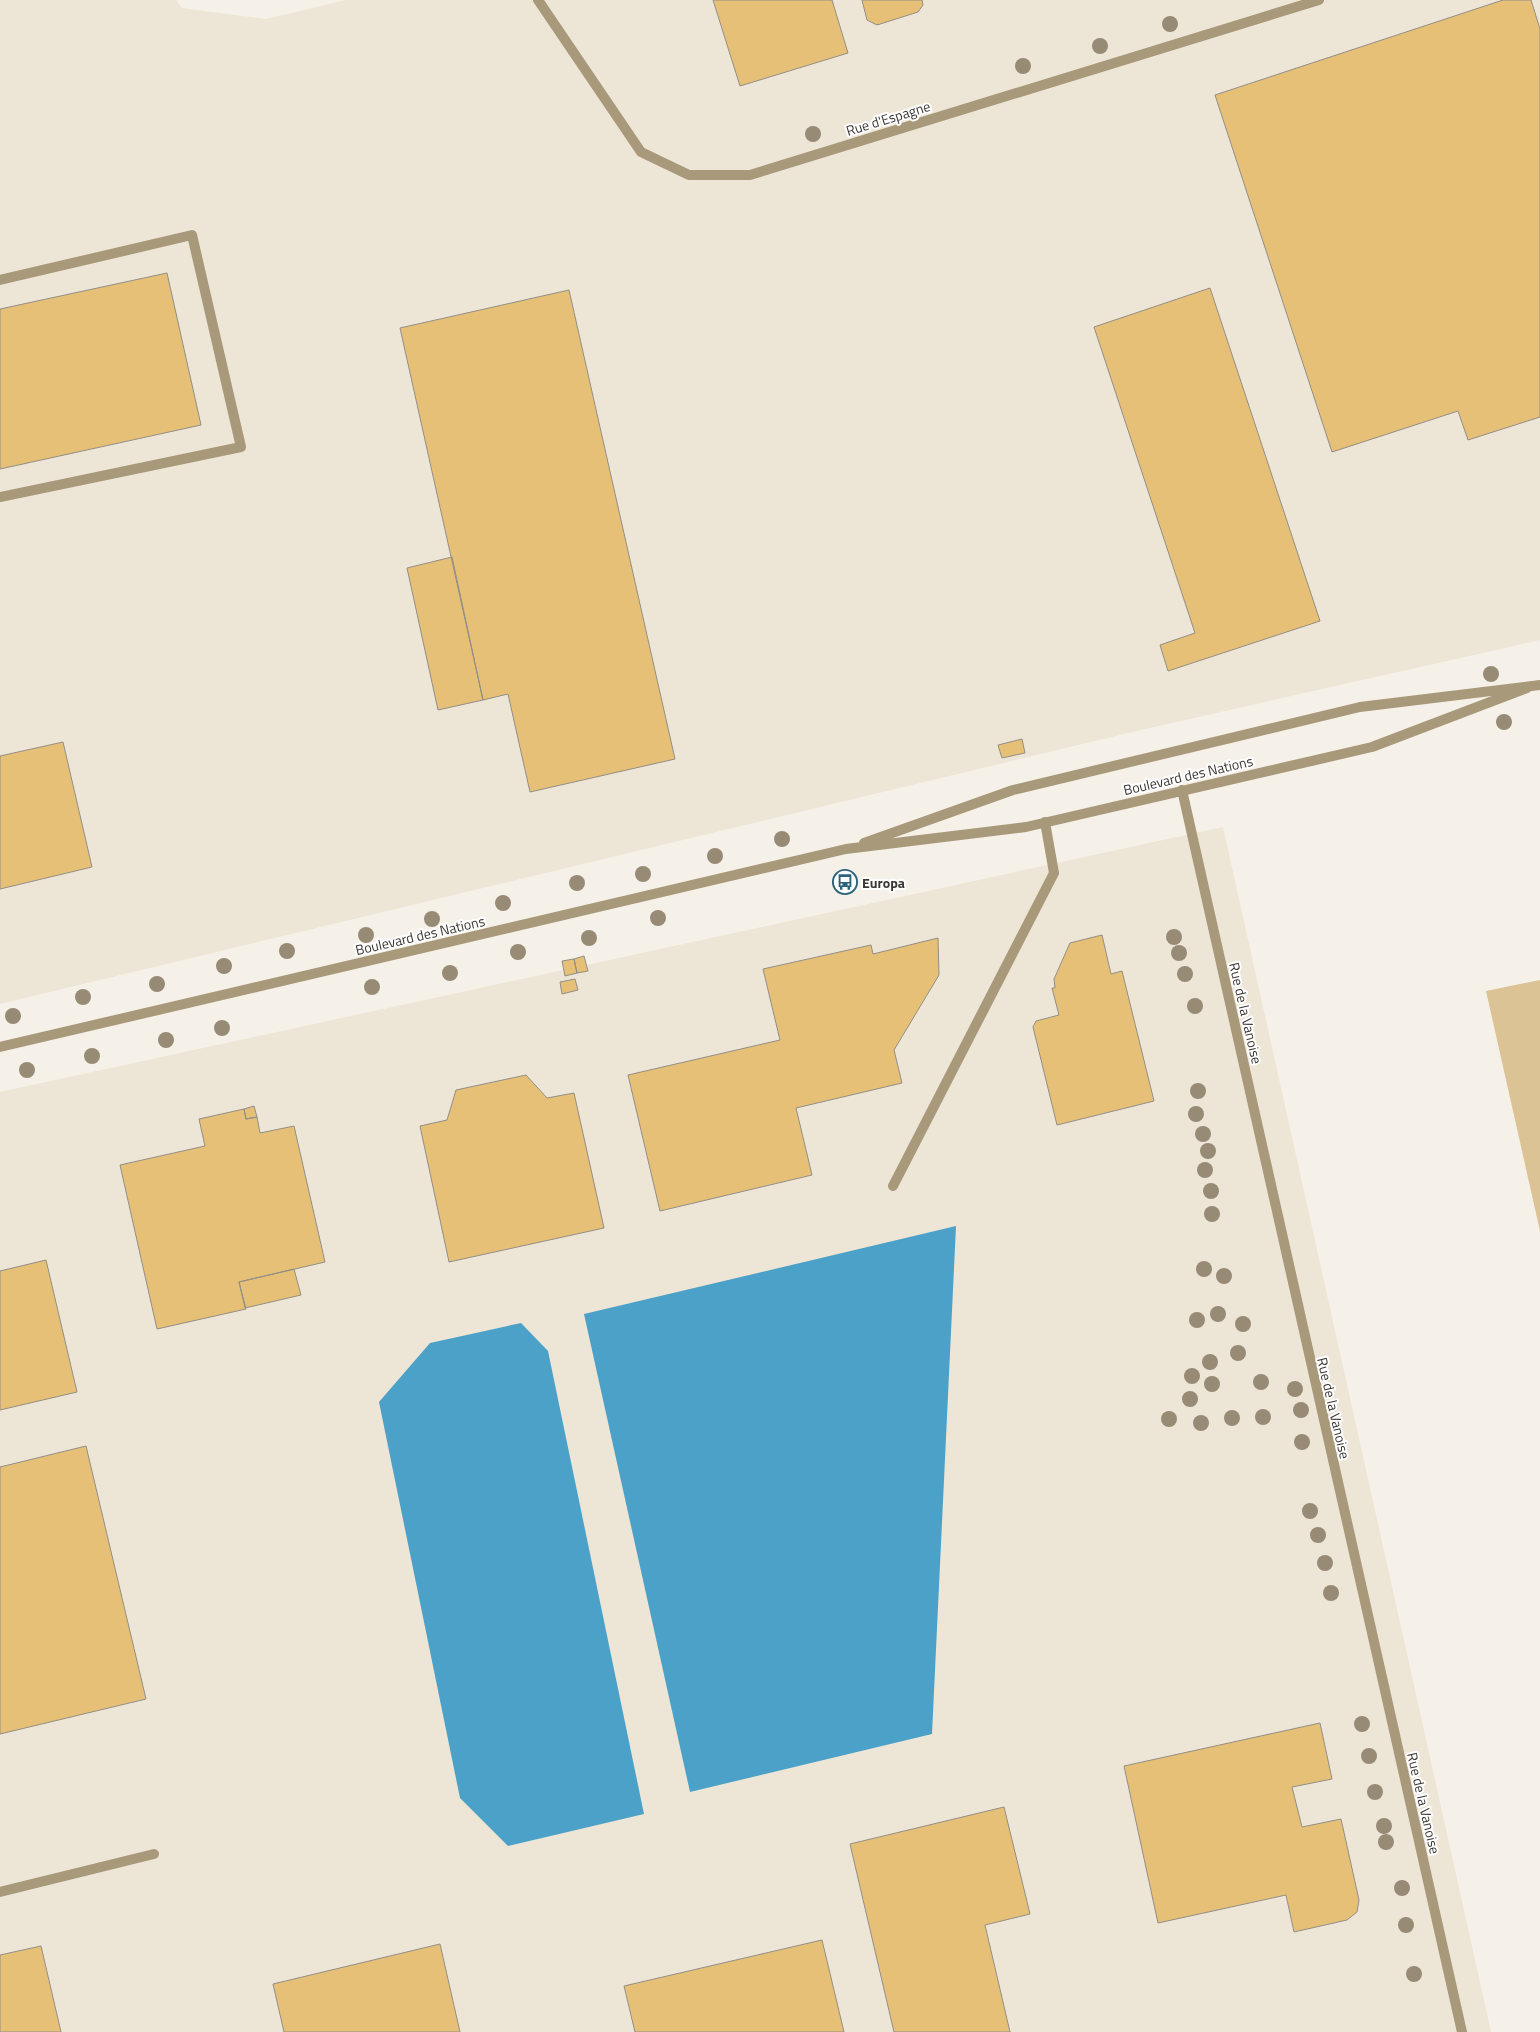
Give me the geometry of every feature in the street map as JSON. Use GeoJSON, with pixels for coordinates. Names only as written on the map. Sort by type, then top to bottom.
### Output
{"type":"FeatureCollection","features":[{"type":"Feature","properties":{"kind":"street","name":"Rue d'Espagne"},"geometry":{"type":"LineString","coordinates":[[538,0],[641,152],[689,175],[750,174],[1319,0]]}},
{"type":"Feature","properties":{"kind":"street"},"geometry":{"type":"LineString","coordinates":[[0,280],[192,235],[241,447],[0,497]]}},
{"type":"Feature","properties":{"kind":"street","name":"Boulevard des Nations"},"geometry":{"type":"LineString","coordinates":[[846,849],[1013,790],[1360,707],[1540,685]]}},
{"type":"Feature","properties":{"kind":"street","name":"Boulevard des Nations"},"geometry":{"type":"LineString","coordinates":[[0,1047],[846,849],[1026,827],[1372,747],[1527,688]]}},
{"type":"Feature","properties":{"kind":"street","name":"Rue de la Vanoise"},"geometry":{"type":"LineString","coordinates":[[1182,790],[1462,2032]]}},
{"type":"Feature","properties":{"kind":"street"},"geometry":{"type":"LineString","coordinates":[[893,1186],[1054,873],[1045,822]]}},
{"type":"Feature","properties":{"kind":"street"},"geometry":{"type":"LineString","coordinates":[[0,1892],[154,1854]]}},
{"type":"Feature","properties":{"kind":"shaded area"},"geometry":{"type":"Polygon","coordinates":[[[0,0],[176,0],[182,8],[266,19],[346,0],[1540,0],[1540,640],[1145,729],[0,1004],[0,0]]]}},
{"type":"Feature","properties":{"kind":"shaded area"},"geometry":{"type":"Polygon","coordinates":[[[1223,827],[1491,2032],[0,2032],[0,1092],[1223,827]]]}},
{"type":"Feature","properties":{"kind":"shaded area"},"geometry":{"type":"Polygon","coordinates":[[[1540,980],[1540,1231],[1486,991],[1540,980]]]}},
{"type":"Feature","properties":{"kind":"water"},"geometry":{"type":"Polygon","coordinates":[[[956,1226],[932,1734],[690,1792],[584,1314],[956,1226]]]}},
{"type":"Feature","properties":{"kind":"water"},"geometry":{"type":"Polygon","coordinates":[[[521,1323],[548,1351],[644,1814],[508,1846],[460,1798],[379,1402],[430,1343],[521,1323]]]}},
{"type":"Feature","properties":{"kind":"building"},"geometry":{"type":"Polygon","coordinates":[[[713,0],[832,0],[848,53],[740,86],[713,0]]]}},
{"type":"Feature","properties":{"kind":"building"},"geometry":{"type":"Polygon","coordinates":[[[862,0],[922,0],[923,5],[918,12],[877,25],[867,20],[862,0]]]}},
{"type":"Feature","properties":{"kind":"building"},"geometry":{"type":"Polygon","coordinates":[[[1503,0],[1531,0],[1540,29],[1540,417],[1468,440],[1458,411],[1332,452],[1215,95],[1503,0]]]}},
{"type":"Feature","properties":{"kind":"building"},"geometry":{"type":"Polygon","coordinates":[[[167,273],[201,425],[0,469],[0,309],[167,273]]]}},
{"type":"Feature","properties":{"kind":"building"},"geometry":{"type":"Polygon","coordinates":[[[1210,288],[1320,621],[1168,671],[1160,645],[1195,633],[1094,327],[1210,288]]]}},
{"type":"Feature","properties":{"kind":"building"},"geometry":{"type":"Polygon","coordinates":[[[569,290],[675,759],[530,792],[508,694],[483,700],[400,328],[569,290]]]}},
{"type":"Feature","properties":{"kind":"building"},"geometry":{"type":"Polygon","coordinates":[[[452,557],[483,700],[438,710],[407,568],[452,557]]]}},
{"type":"Feature","properties":{"kind":"building"},"geometry":{"type":"Polygon","coordinates":[[[1022,739],[1025,753],[1002,758],[998,745],[1022,739]]]}},
{"type":"Feature","properties":{"kind":"building"},"geometry":{"type":"Polygon","coordinates":[[[63,742],[92,867],[0,889],[0,756],[63,742]]]}},
{"type":"Feature","properties":{"kind":"building"},"geometry":{"type":"Polygon","coordinates":[[[1102,935],[1111,974],[1122,971],[1154,1101],[1057,1125],[1033,1027],[1036,1021],[1059,1015],[1052,988],[1055,988],[1054,979],[1070,943],[1102,935]]]}},
{"type":"Feature","properties":{"kind":"building"},"geometry":{"type":"Polygon","coordinates":[[[938,938],[939,975],[894,1050],[902,1083],[796,1108],[812,1175],[660,1211],[628,1075],[780,1040],[763,969],[871,945],[873,954],[938,938]]]}},
{"type":"Feature","properties":{"kind":"building"},"geometry":{"type":"Polygon","coordinates":[[[584,956],[588,971],[577,973],[574,959],[584,956]]]}},
{"type":"Feature","properties":{"kind":"building"},"geometry":{"type":"Polygon","coordinates":[[[574,959],[577,973],[565,976],[562,961],[574,959]]]}},
{"type":"Feature","properties":{"kind":"building"},"geometry":{"type":"Polygon","coordinates":[[[575,979],[578,990],[562,994],[560,982],[575,979]]]}},
{"type":"Feature","properties":{"kind":"building"},"geometry":{"type":"Polygon","coordinates":[[[526,1075],[547,1098],[574,1093],[604,1228],[449,1262],[420,1126],[447,1120],[456,1090],[526,1075]]]}},
{"type":"Feature","properties":{"kind":"building"},"geometry":{"type":"Polygon","coordinates":[[[254,1106],[257,1117],[246,1119],[244,1109],[254,1106]]]}},
{"type":"Feature","properties":{"kind":"building"},"geometry":{"type":"Polygon","coordinates":[[[244,1109],[246,1119],[257,1117],[260,1133],[294,1126],[325,1262],[239,1282],[246,1309],[157,1329],[120,1165],[205,1146],[199,1119],[244,1109]]]}},
{"type":"Feature","properties":{"kind":"building"},"geometry":{"type":"Polygon","coordinates":[[[46,1260],[77,1392],[0,1410],[0,1271],[46,1260]]]}},
{"type":"Feature","properties":{"kind":"building"},"geometry":{"type":"Polygon","coordinates":[[[294,1269],[301,1295],[245,1308],[239,1282],[294,1269]]]}},
{"type":"Feature","properties":{"kind":"building"},"geometry":{"type":"Polygon","coordinates":[[[86,1446],[146,1699],[0,1734],[0,1467],[86,1446]]]}},
{"type":"Feature","properties":{"kind":"building"},"geometry":{"type":"Polygon","coordinates":[[[1320,1723],[1332,1779],[1292,1787],[1302,1827],[1341,1819],[1359,1900],[1357,1912],[1347,1920],[1294,1932],[1286,1895],[1158,1923],[1124,1766],[1320,1723]]]}},
{"type":"Feature","properties":{"kind":"building"},"geometry":{"type":"Polygon","coordinates":[[[1004,1807],[1030,1914],[985,1925],[1010,2032],[894,2032],[850,1844],[1004,1807]]]}},
{"type":"Feature","properties":{"kind":"building"},"geometry":{"type":"Polygon","coordinates":[[[822,1940],[844,2032],[635,2032],[624,1986],[822,1940]]]}},
{"type":"Feature","properties":{"kind":"building"},"geometry":{"type":"Polygon","coordinates":[[[440,1944],[460,2032],[284,2032],[273,1984],[440,1944]]]}},
{"type":"Feature","properties":{"kind":"building"},"geometry":{"type":"Polygon","coordinates":[[[41,1946],[61,2032],[0,2032],[0,1955],[41,1946]]]}},
{"type":"Feature","properties":{"kind":"place","name":"Europa"},"geometry":{"type":"Point","coordinates":[845,882]}}]}
